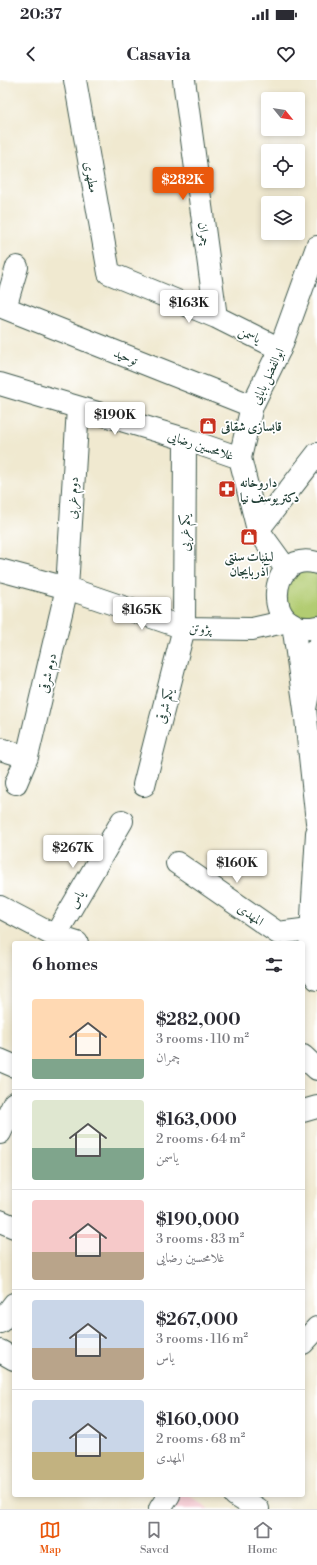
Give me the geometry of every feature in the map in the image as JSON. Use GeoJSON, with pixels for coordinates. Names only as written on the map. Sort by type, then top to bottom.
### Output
{"type":"FeatureCollection","features":[{"type":"Feature","properties":{"kind":"street","name":"مطهری"},"geometry":{"type":"LineString","coordinates":[[75,80],[109,274]]}},
{"type":"Feature","properties":{"kind":"street","name":"چمران"},"geometry":{"type":"LineString","coordinates":[[184,80],[216,317]]}},
{"type":"Feature","properties":{"kind":"street","name":"ابوالفضل بابایی"},"geometry":{"type":"LineString","coordinates":[[286,570],[258,530],[240,458],[252,406],[280,349],[317,247]]}},
{"type":"Feature","properties":{"kind":"street"},"geometry":{"type":"LineString","coordinates":[[3,307],[17,267]]}},
{"type":"Feature","properties":{"kind":"street","name":"یاسمن"},"geometry":{"type":"LineString","coordinates":[[109,274],[216,317],[280,349]]}},
{"type":"Feature","properties":{"kind":"street","name":"توحید"},"geometry":{"type":"LineString","coordinates":[[3,307],[252,406]]}},
{"type":"Feature","properties":{"kind":"street","name":"غلامحسین رضایی"},"geometry":{"type":"LineString","coordinates":[[0,384],[184,438],[240,458]]}},
{"type":"Feature","properties":{"kind":"street","name":"دوم غربی"},"geometry":{"type":"LineString","coordinates":[[67,588],[78,408]]}},
{"type":"Feature","properties":{"kind":"street","name":"یکم غربی"},"geometry":{"type":"LineString","coordinates":[[184,438],[184,628]]}},
{"type":"Feature","properties":{"kind":"street"},"geometry":{"type":"LineString","coordinates":[[258,530],[317,454]]}},
{"type":"Feature","properties":{"kind":"street"},"geometry":{"type":"LineString","coordinates":[[317,563],[303,562],[286,570],[280,577],[275,594],[280,612],[291,622],[311,628],[317,627]]}},
{"type":"Feature","properties":{"kind":"street","name":"پژوتن"},"geometry":{"type":"LineString","coordinates":[[0,570],[67,588],[184,628],[252,629],[291,622]]}},
{"type":"Feature","properties":{"kind":"street","name":"دوم شرقی"},"geometry":{"type":"LineString","coordinates":[[16,783],[27,757],[67,588]]}},
{"type":"Feature","properties":{"kind":"street"},"geometry":{"type":"LineString","coordinates":[[291,622],[305,709],[317,822]]}},
{"type":"Feature","properties":{"kind":"street","name":"یکم شرقی"},"geometry":{"type":"LineString","coordinates":[[144,785],[184,628]]}},
{"type":"Feature","properties":{"kind":"street"},"geometry":{"type":"LineString","coordinates":[[305,709],[317,648]]}},
{"type":"Feature","properties":{"kind":"street"},"geometry":{"type":"LineString","coordinates":[[0,749],[27,757]]}},
{"type":"Feature","properties":{"kind":"street","name":"یاس"},"geometry":{"type":"LineString","coordinates":[[54,936],[122,821]]}},
{"type":"Feature","properties":{"kind":"street"},"geometry":{"type":"LineString","coordinates":[[317,833],[310,929],[309,967],[317,979]]}},
{"type":"Feature","properties":{"kind":"street","name":"المهدی"},"geometry":{"type":"LineString","coordinates":[[177,863],[278,933],[310,929]]}},
{"type":"Feature","properties":{"kind":"street"},"geometry":{"type":"LineString","coordinates":[[0,908],[54,936],[70,941]]}},
{"type":"Feature","properties":{"kind":"street"},"geometry":{"type":"LineString","coordinates":[[305,1058],[317,1068]]}},
{"type":"Feature","properties":{"kind":"street"},"geometry":{"type":"LineString","coordinates":[[0,1060],[12,1065]]}},
{"type":"Feature","properties":{"kind":"street"},"geometry":{"type":"LineString","coordinates":[[0,1133],[12,1107]]}},
{"type":"Feature","properties":{"kind":"street"},"geometry":{"type":"LineString","coordinates":[[305,1110],[317,1107]]}},
{"type":"Feature","properties":{"kind":"street"},"geometry":{"type":"LineString","coordinates":[[0,1221],[12,1226]]}},
{"type":"Feature","properties":{"kind":"street"},"geometry":{"type":"LineString","coordinates":[[0,1322],[12,1307]]}},
{"type":"Feature","properties":{"kind":"street"},"geometry":{"type":"LineString","coordinates":[[305,1341],[317,1328]]}},
{"type":"Feature","properties":{"kind":"street"},"geometry":{"type":"LineString","coordinates":[[0,1351],[12,1358]]}},
{"type":"Feature","properties":{"kind":"street"},"geometry":{"type":"LineString","coordinates":[[160,1509],[168,1497]]}},
{"type":"Feature","properties":{"kind":"street"},"geometry":{"type":"LineString","coordinates":[[238,1497],[258,1509]]}},
{"type":"Feature","properties":{"kind":"shaded area"},"geometry":{"type":"Polygon","coordinates":[[[174,1497],[191,1497],[209,1509],[166,1509],[174,1497]]]}},
{"type":"Feature","properties":{"kind":"green space"},"geometry":{"type":"Polygon","coordinates":[[[301,571],[317,571],[317,621],[290,614],[286,599],[287,585],[301,571]]]}},
{"type":"Feature","properties":{"kind":"place","name":"قابسازی شقاقی"},"geometry":{"type":"Point","coordinates":[208,426]}},
{"type":"Feature","properties":{"kind":"place","name":"داروخانه دکتر یوسف نیا"},"geometry":{"type":"Point","coordinates":[227,489]}},
{"type":"Feature","properties":{"kind":"place","name":"لبنیات سنتی آذربایجان"},"geometry":{"type":"Point","coordinates":[249,537]}}]}
